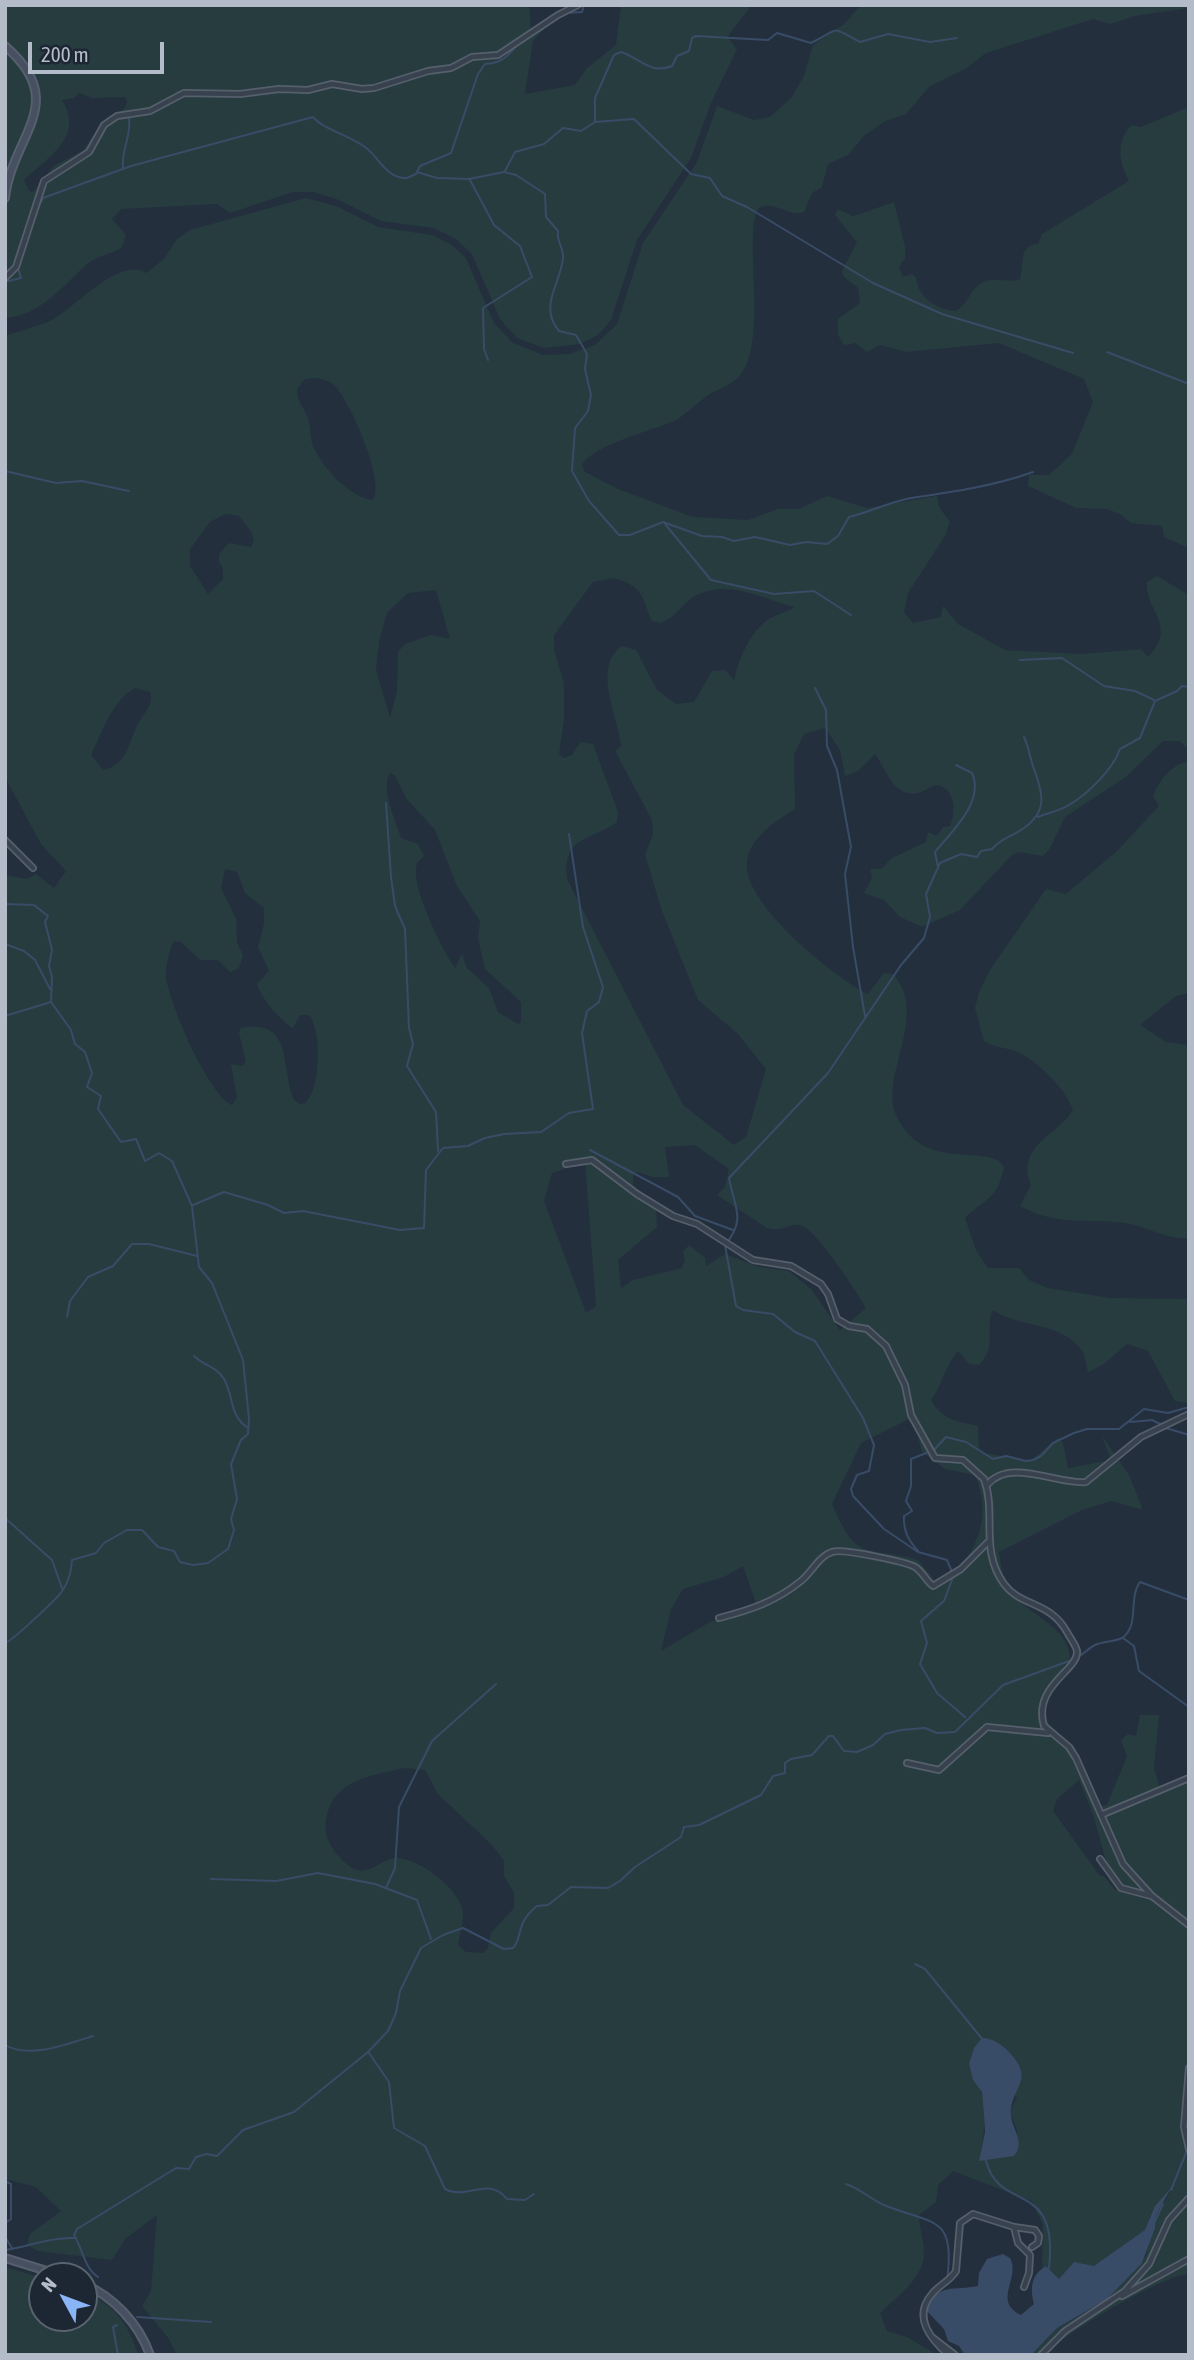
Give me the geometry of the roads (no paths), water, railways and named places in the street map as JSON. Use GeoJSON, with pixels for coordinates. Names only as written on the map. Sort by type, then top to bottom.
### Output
{"type":"FeatureCollection","features":[{"type":"Feature","properties":{"kind":"street"},"geometry":{"type":"LineString","coordinates":[[5,278],[16,267],[44,181],[54,172],[89,152],[99,132],[111,119],[156,109],[173,96],[184,93],[240,94],[279,89],[309,90],[332,84],[362,89],[374,88],[428,71],[451,68],[472,57],[498,55],[558,15],[578,5]]}},
{"type":"Feature","properties":{"kind":"street"},"geometry":{"type":"LineString","coordinates":[[5,46],[26,65],[35,97],[34,122],[14,159],[5,198]]}},
{"type":"Feature","properties":{"kind":"street"},"geometry":{"type":"LineString","coordinates":[[5,840],[33,868]]}},
{"type":"Feature","properties":{"kind":"street"},"geometry":{"type":"LineString","coordinates":[[566,1164],[592,1160],[637,1195],[673,1216],[697,1224],[753,1260],[791,1266],[821,1284],[828,1294],[837,1319],[849,1326],[867,1329],[886,1346],[905,1385],[911,1415],[935,1458],[963,1460],[981,1475],[986,1486],[988,1542],[1007,1587],[1054,1613],[1077,1650],[1074,1662],[1051,1687],[1043,1703],[1042,1721],[1048,1733]]}},
{"type":"Feature","properties":{"kind":"street"},"geometry":{"type":"LineString","coordinates":[[986,1486],[994,1477],[1006,1474],[1047,1475],[1086,1482],[1141,1437],[1189,1414]]}},
{"type":"Feature","properties":{"kind":"street"},"geometry":{"type":"LineString","coordinates":[[719,1618],[770,1603],[804,1579],[831,1552],[849,1550],[882,1560],[906,1563],[920,1571],[933,1586],[961,1569],[988,1542]]}},
{"type":"Feature","properties":{"kind":"street"},"geometry":{"type":"LineString","coordinates":[[907,1763],[939,1770],[987,1727],[1048,1733],[1069,1747],[1123,1864],[1152,1896],[1189,1925]]}},
{"type":"Feature","properties":{"kind":"street"},"geometry":{"type":"LineString","coordinates":[[1101,1815],[1189,1778]]}},
{"type":"Feature","properties":{"kind":"street"},"geometry":{"type":"LineString","coordinates":[[1100,1858],[1121,1888],[1152,1896]]}},
{"type":"Feature","properties":{"kind":"street"},"geometry":{"type":"LineString","coordinates":[[1189,2068],[1184,2127],[1189,2149]]}},
{"type":"Feature","properties":{"kind":"street"},"geometry":{"type":"LineString","coordinates":[[1115,2300],[1149,2264],[1169,2220],[1189,2198]]}},
{"type":"Feature","properties":{"kind":"street"},"geometry":{"type":"LineString","coordinates":[[949,2355],[932,2337],[923,2322],[925,2306],[932,2294],[956,2271],[960,2223],[973,2214],[1014,2227],[1035,2230],[1039,2236],[1038,2243],[1032,2248]]}},
{"type":"Feature","properties":{"kind":"street"},"geometry":{"type":"LineString","coordinates":[[1014,2227],[1018,2243],[1030,2255],[1024,2287]]}},
{"type":"Feature","properties":{"kind":"street"},"geometry":{"type":"LineString","coordinates":[[5,2258],[28,2265]]}},
{"type":"Feature","properties":{"kind":"street"},"geometry":{"type":"LineString","coordinates":[[1041,2355],[1065,2331],[1189,2259]]}},
{"type":"Feature","properties":{"kind":"street"},"geometry":{"type":"LineString","coordinates":[[98,2292],[127,2316],[150,2355]]}},
{"type":"Feature","properties":{"kind":"street"},"geometry":{"type":"LineString","coordinates":[[932,2337],[956,2355]]}},
{"type":"Feature","properties":{"kind":"water"},"geometry":{"type":"Polygon","coordinates":[[[982,2038],[995,2041],[1006,2049],[1016,2060],[1022,2077],[1014,2097],[1011,2115],[1019,2141],[1017,2151],[1014,2156],[979,2161],[985,2132],[982,2092],[973,2080],[969,2064],[974,2048],[982,2038]]]}},
{"type":"Feature","properties":{"kind":"water"},"geometry":{"type":"Polygon","coordinates":[[[1171,2188],[1156,2215],[1155,2228],[1142,2263],[1107,2299],[1057,2328],[1031,2355],[965,2355],[959,2346],[948,2341],[944,2329],[926,2310],[930,2301],[941,2291],[978,2286],[979,2273],[987,2259],[1003,2254],[1010,2258],[1012,2266],[1009,2303],[1021,2315],[1034,2304],[1033,2282],[1037,2273],[1046,2266],[1059,2279],[1074,2262],[1094,2266],[1145,2230],[1155,2206],[1171,2188]]]}},
{"type":"Feature","properties":{"kind":"waterway"},"geometry":{"type":"LineString","coordinates":[[566,13],[582,12],[584,5]]}},
{"type":"Feature","properties":{"kind":"waterway"},"geometry":{"type":"LineString","coordinates":[[595,121],[595,98],[614,55],[621,52],[645,65],[664,68],[672,66],[677,56],[689,51],[692,38],[696,36],[768,40],[777,33],[811,43],[835,31],[860,42],[888,34],[930,42],[957,38]]}},
{"type":"Feature","properties":{"kind":"waterway"},"geometry":{"type":"LineString","coordinates":[[37,209],[43,198],[131,166],[313,117],[365,147],[394,175],[407,178],[416,174],[420,166],[451,153],[478,74],[485,64],[503,59],[516,46]]}},
{"type":"Feature","properties":{"kind":"waterway"},"geometry":{"type":"LineString","coordinates":[[123,168],[129,117]]}},
{"type":"Feature","properties":{"kind":"waterway"},"geometry":{"type":"LineString","coordinates":[[505,171],[515,152],[544,144],[563,128],[581,131],[595,122],[634,119],[691,174],[710,178],[722,196],[747,207],[873,283],[942,314],[1073,353]]}},
{"type":"Feature","properties":{"kind":"waterway"},"geometry":{"type":"LineString","coordinates":[[417,172],[437,178],[469,179],[504,172],[516,175],[545,194],[546,217],[558,231],[563,254],[552,294],[550,313],[559,331],[576,335],[587,354],[585,369],[591,395],[588,411],[575,428],[572,471],[589,501],[619,535],[630,535],[663,522],[702,536],[734,541],[755,537],[790,545],[806,542],[827,544],[838,536],[849,517],[903,500],[988,485],[1033,472]]}},
{"type":"Feature","properties":{"kind":"waterway"},"geometry":{"type":"LineString","coordinates":[[470,180],[494,225],[520,246],[532,277],[483,308],[484,349],[488,360]]}},
{"type":"Feature","properties":{"kind":"waterway"},"geometry":{"type":"LineString","coordinates":[[5,282],[21,278],[18,268],[25,244]]}},
{"type":"Feature","properties":{"kind":"waterway"},"geometry":{"type":"LineString","coordinates":[[1107,352],[1189,384]]}},
{"type":"Feature","properties":{"kind":"waterway"},"geometry":{"type":"LineString","coordinates":[[5,471],[56,483],[82,481],[129,491]]}},
{"type":"Feature","properties":{"kind":"waterway"},"geometry":{"type":"LineString","coordinates":[[665,524],[711,580],[774,594],[814,591],[851,615]]}},
{"type":"Feature","properties":{"kind":"waterway"},"geometry":{"type":"LineString","coordinates":[[1020,660],[1062,658],[1104,686],[1135,691],[1154,700]]}},
{"type":"Feature","properties":{"kind":"waterway"},"geometry":{"type":"LineString","coordinates":[[1038,817],[1065,807],[1084,794],[1106,773],[1120,749],[1140,738],[1155,701],[1182,686],[1189,687]]}},
{"type":"Feature","properties":{"kind":"waterway"},"geometry":{"type":"LineString","coordinates":[[815,688],[826,710],[827,746],[837,770],[851,847],[845,874],[853,947],[865,1016]]}},
{"type":"Feature","properties":{"kind":"waterway"},"geometry":{"type":"LineString","coordinates":[[952,1572],[947,1560],[918,1552],[884,1529],[853,1496],[851,1489],[857,1475],[869,1471],[874,1445],[863,1418],[815,1341],[795,1332],[773,1314],[743,1310],[736,1306],[725,1245],[736,1228],[737,1220],[729,1178],[828,1073],[901,965],[924,938],[930,917],[926,894],[940,863],[961,854],[977,857],[981,851],[992,849],[1024,828],[1037,815],[1041,794],[1024,737]]}},
{"type":"Feature","properties":{"kind":"waterway"},"geometry":{"type":"LineString","coordinates":[[938,867],[935,852],[964,816],[974,795],[972,773],[956,765]]}},
{"type":"Feature","properties":{"kind":"waterway"},"geometry":{"type":"LineString","coordinates":[[386,803],[395,906],[405,929],[409,1028],[413,1044],[407,1066],[436,1112],[438,1151]]}},
{"type":"Feature","properties":{"kind":"waterway"},"geometry":{"type":"LineString","coordinates":[[193,1205],[224,1192],[268,1205],[284,1213],[303,1211],[400,1230],[424,1228],[426,1170],[443,1148],[468,1146],[485,1138],[504,1134],[541,1132],[569,1113],[593,1109],[582,1033],[587,1011],[599,1002],[603,987],[583,927],[569,834]]}},
{"type":"Feature","properties":{"kind":"waterway"},"geometry":{"type":"LineString","coordinates":[[5,904],[34,905],[48,916],[45,922],[52,950],[49,966],[52,977],[51,1002],[71,1030],[75,1044],[85,1052],[92,1073],[87,1087],[101,1096],[98,1109],[121,1142],[136,1139],[145,1161],[159,1153],[172,1161],[192,1206],[199,1267],[212,1283],[243,1360],[249,1419],[248,1434],[241,1440],[231,1464],[237,1499],[231,1519],[234,1530],[228,1549],[208,1563],[193,1565],[180,1562],[174,1551],[158,1547],[142,1530],[127,1530],[104,1543],[96,1553],[72,1560],[69,1578],[63,1590],[53,1602],[5,1643]]}},
{"type":"Feature","properties":{"kind":"waterway"},"geometry":{"type":"LineString","coordinates":[[5,944],[24,951],[35,960],[50,989]]}},
{"type":"Feature","properties":{"kind":"waterway"},"geometry":{"type":"LineString","coordinates":[[5,1016],[51,1002]]}},
{"type":"Feature","properties":{"kind":"waterway"},"geometry":{"type":"LineString","coordinates":[[590,1150],[678,1197],[695,1216],[733,1230]]}},
{"type":"Feature","properties":{"kind":"waterway"},"geometry":{"type":"LineString","coordinates":[[67,1317],[70,1301],[88,1277],[113,1266],[132,1244],[149,1244],[197,1256]]}},
{"type":"Feature","properties":{"kind":"waterway"},"geometry":{"type":"LineString","coordinates":[[194,1356],[221,1375],[238,1418],[248,1428]]}},
{"type":"Feature","properties":{"kind":"waterway"},"geometry":{"type":"LineString","coordinates":[[918,1551],[904,1526],[904,1516],[912,1511],[906,1501],[911,1486],[911,1459],[934,1450],[946,1437],[966,1442],[993,1459],[1006,1456],[1026,1461],[1041,1456],[1053,1443],[1074,1433],[1087,1429],[1119,1429],[1144,1409],[1168,1413],[1189,1407]]}},
{"type":"Feature","properties":{"kind":"waterway"},"geometry":{"type":"LineString","coordinates":[[1130,1422],[1152,1420],[1162,1425]]}},
{"type":"Feature","properties":{"kind":"waterway"},"geometry":{"type":"LineString","coordinates":[[1166,1428],[1189,1435]]}},
{"type":"Feature","properties":{"kind":"waterway"},"geometry":{"type":"LineString","coordinates":[[5,1518],[52,1560],[62,1588]]}},
{"type":"Feature","properties":{"kind":"waterway"},"geometry":{"type":"LineString","coordinates":[[953,1577],[944,1601],[921,1621],[927,1643],[920,1664],[937,1693],[965,1717]]}},
{"type":"Feature","properties":{"kind":"waterway"},"geometry":{"type":"LineString","coordinates":[[1077,1657],[1095,1645],[1122,1638],[1127,1633],[1131,1626],[1140,1582],[1189,1600]]}},
{"type":"Feature","properties":{"kind":"waterway"},"geometry":{"type":"LineString","coordinates":[[1123,1638],[1134,1646],[1139,1671],[1189,1707]]}},
{"type":"Feature","properties":{"kind":"waterway"},"geometry":{"type":"LineString","coordinates":[[87,2262],[74,2235],[77,2229],[176,2168],[189,2169],[196,2157],[206,2154],[217,2156],[243,2130],[294,2112],[368,2052],[388,2031],[396,2013],[400,1991],[421,1948],[443,1935],[463,1928],[504,1949],[513,1948],[525,1918],[537,1906],[548,1905],[571,1887],[608,1888],[681,1837],[684,1827],[699,1825],[761,1795],[773,1776],[785,1773],[785,1763],[791,1759],[812,1755],[829,1736],[833,1736],[844,1751],[857,1752],[873,1745],[885,1734],[901,1730],[925,1728],[937,1733],[955,1732],[1003,1685],[1072,1660]]}},
{"type":"Feature","properties":{"kind":"waterway"},"geometry":{"type":"LineString","coordinates":[[386,1888],[395,1868],[399,1807],[432,1741],[496,1684]]}},
{"type":"Feature","properties":{"kind":"waterway"},"geometry":{"type":"LineString","coordinates":[[211,1879],[276,1881],[318,1873],[375,1884],[417,1900],[431,1939]]}},
{"type":"Feature","properties":{"kind":"waterway"},"geometry":{"type":"LineString","coordinates":[[915,1964],[925,1969],[983,2040]]}},
{"type":"Feature","properties":{"kind":"waterway"},"geometry":{"type":"LineString","coordinates":[[5,2045],[26,2051],[37,2050],[93,2036]]}},
{"type":"Feature","properties":{"kind":"waterway"},"geometry":{"type":"LineString","coordinates":[[369,2053],[389,2082],[394,2128],[425,2146],[445,2189],[453,2192],[493,2189],[507,2199],[525,2200],[534,2194]]}},
{"type":"Feature","properties":{"kind":"waterway"},"geometry":{"type":"LineString","coordinates":[[1171,2190],[1188,2148]]}},
{"type":"Feature","properties":{"kind":"waterway"},"geometry":{"type":"LineString","coordinates":[[986,2161],[993,2177],[1003,2187],[1037,2209],[1045,2221],[1050,2240],[1049,2268]]}},
{"type":"Feature","properties":{"kind":"waterway"},"geometry":{"type":"LineString","coordinates":[[5,2181],[11,2184],[11,2219],[5,2223]]}},
{"type":"Feature","properties":{"kind":"waterway"},"geometry":{"type":"LineString","coordinates":[[846,2184],[883,2205],[938,2226],[948,2244],[947,2280]]}},
{"type":"Feature","properties":{"kind":"waterway"},"geometry":{"type":"LineString","coordinates":[[1155,2221],[1163,2204]]}},
{"type":"Feature","properties":{"kind":"waterway"},"geometry":{"type":"LineString","coordinates":[[5,2237],[12,2248]]}},
{"type":"Feature","properties":{"kind":"waterway"},"geometry":{"type":"LineString","coordinates":[[5,2250],[49,2240],[75,2238]]}},
{"type":"Feature","properties":{"kind":"waterway"},"geometry":{"type":"LineString","coordinates":[[137,2317],[211,2322]]}},
{"type":"Feature","properties":{"kind":"waterway"},"geometry":{"type":"LineString","coordinates":[[117,2325],[113,2327],[118,2355]]}}]}
